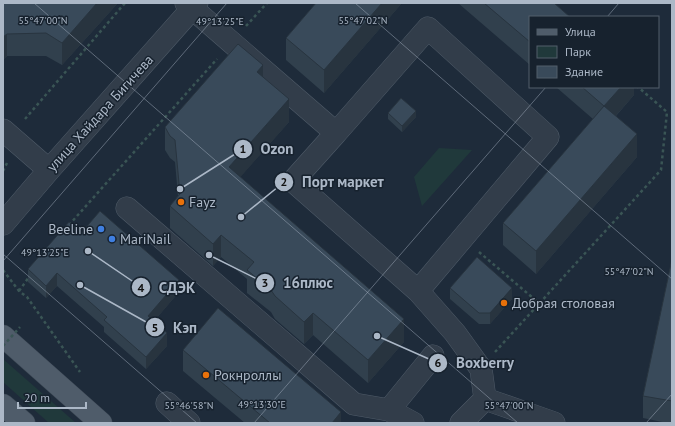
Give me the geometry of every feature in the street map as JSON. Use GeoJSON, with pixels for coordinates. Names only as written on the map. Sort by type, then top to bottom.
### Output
{"type":"FeatureCollection","features":[{"type":"Feature","properties":{"kind":"main road"},"geometry":{"type":"LineString","coordinates":[[11,331],[101,423]]}},
{"type":"Feature","properties":{"kind":"main road"},"geometry":{"type":"LineString","coordinates":[[3,404],[24,423]]}},
{"type":"Feature","properties":{"kind":"street"},"geometry":{"type":"LineString","coordinates":[[192,5],[231,43],[336,133]]}},
{"type":"Feature","properties":{"kind":"street","name":"улица Хайдара Бигичева"},"geometry":{"type":"LineString","coordinates":[[3,224],[192,5]]}},
{"type":"Feature","properties":{"kind":"street"},"geometry":{"type":"LineString","coordinates":[[418,291],[548,136],[428,28],[293,181],[418,291],[455,334],[481,369],[485,399]]}},
{"type":"Feature","properties":{"kind":"street"},"geometry":{"type":"LineString","coordinates":[[9,135],[49,170]]}},
{"type":"Feature","properties":{"kind":"street"},"geometry":{"type":"LineString","coordinates":[[127,208],[354,404],[389,410],[413,423]]}},
{"type":"Feature","properties":{"kind":"street"},"geometry":{"type":"LineString","coordinates":[[389,410],[433,356]]}},
{"type":"Feature","properties":{"kind":"street"},"geometry":{"type":"LineString","coordinates":[[461,423],[485,399]]}},
{"type":"Feature","properties":{"kind":"street"},"geometry":{"type":"LineString","coordinates":[[485,399],[554,423]]}},
{"type":"Feature","properties":{"kind":"street"},"geometry":{"type":"LineString","coordinates":[[168,403],[189,423]]}},
{"type":"Feature","properties":{"kind":"path"},"geometry":{"type":"LineString","coordinates":[[3,171],[9,135],[24,120],[125,3]]}},
{"type":"Feature","properties":{"kind":"path"},"geometry":{"type":"LineString","coordinates":[[66,229],[266,3]]}},
{"type":"Feature","properties":{"kind":"path"},"geometry":{"type":"LineString","coordinates":[[481,369],[661,170],[667,112],[639,88]]}},
{"type":"Feature","properties":{"kind":"path"},"geometry":{"type":"LineString","coordinates":[[463,237],[540,304]]}},
{"type":"Feature","properties":{"kind":"path"},"geometry":{"type":"LineString","coordinates":[[3,270],[19,291],[27,297],[84,378]]}},
{"type":"Feature","properties":{"kind":"path"},"geometry":{"type":"LineString","coordinates":[[19,291],[33,272]]}},
{"type":"Feature","properties":{"kind":"path"},"geometry":{"type":"LineString","coordinates":[[3,346],[11,331]]}},
{"type":"Feature","properties":{"kind":"green space"},"geometry":{"type":"Polygon","coordinates":[[[439,148],[472,150],[422,206],[414,177],[439,148]]]}},
{"type":"Feature","properties":{"kind":"green space"},"geometry":{"type":"Polygon","coordinates":[[[3,359],[76,423],[49,423],[3,382],[3,359]]]}},
{"type":"Feature","properties":{"kind":"building"},"geometry":{"type":"Polygon","coordinates":[[[3,3],[97,3],[62,43],[46,33],[7,34],[3,37],[3,3]]]}},
{"type":"Feature","properties":{"kind":"building"},"geometry":{"type":"Polygon","coordinates":[[[316,3],[382,3],[324,70],[286,38],[316,3]]]}},
{"type":"Feature","properties":{"kind":"building"},"geometry":{"type":"Polygon","coordinates":[[[484,3],[554,3],[569,16],[529,16],[529,41],[484,3]]]}},
{"type":"Feature","properties":{"kind":"building"},"geometry":{"type":"Polygon","coordinates":[[[238,44],[263,65],[257,72],[289,99],[229,167],[404,319],[368,360],[313,313],[304,322],[275,296],[271,290],[247,270],[254,262],[221,235],[213,244],[170,206],[180,194],[175,140],[170,136],[165,127],[238,44]]]}},
{"type":"Feature","properties":{"kind":"building"},"geometry":{"type":"Polygon","coordinates":[[[583,88],[620,88],[604,106],[583,88]]]}},
{"type":"Feature","properties":{"kind":"building"},"geometry":{"type":"Polygon","coordinates":[[[401,98],[416,111],[402,126],[388,113],[401,98]]]}},
{"type":"Feature","properties":{"kind":"building"},"geometry":{"type":"Polygon","coordinates":[[[604,106],[637,134],[536,251],[503,223],[604,106]]]}},
{"type":"Feature","properties":{"kind":"building"},"geometry":{"type":"Polygon","coordinates":[[[100,211],[179,280],[148,316],[167,333],[146,357],[104,320],[107,317],[57,273],[46,286],[28,269],[69,222],[82,232],[100,211]]]}},
{"type":"Feature","properties":{"kind":"building"},"geometry":{"type":"Polygon","coordinates":[[[477,257],[512,288],[490,313],[479,313],[450,288],[477,257]]]}},
{"type":"Feature","properties":{"kind":"building"},"geometry":{"type":"Polygon","coordinates":[[[672,259],[672,401],[643,396],[672,259]]]}},
{"type":"Feature","properties":{"kind":"building"},"geometry":{"type":"Polygon","coordinates":[[[218,308],[341,412],[332,423],[270,423],[183,350],[218,308]]]}},
{"type":"Feature","properties":{"kind":"place","name":"Ozon"},"geometry":{"type":"Point","coordinates":[180,189]}},
{"type":"Feature","properties":{"kind":"place","name":"Fayz"},"geometry":{"type":"Point","coordinates":[181,202]}},
{"type":"Feature","properties":{"kind":"place","name":"Порт маркет"},"geometry":{"type":"Point","coordinates":[241,217]}},
{"type":"Feature","properties":{"kind":"place","name":"Beeline"},"geometry":{"type":"Point","coordinates":[101,229]}},
{"type":"Feature","properties":{"kind":"place","name":"MariNail"},"geometry":{"type":"Point","coordinates":[112,239]}},
{"type":"Feature","properties":{"kind":"place","name":"СДЭК"},"geometry":{"type":"Point","coordinates":[88,251]}},
{"type":"Feature","properties":{"kind":"place","name":"16плюс"},"geometry":{"type":"Point","coordinates":[209,255]}},
{"type":"Feature","properties":{"kind":"place","name":"Кэп"},"geometry":{"type":"Point","coordinates":[80,285]}},
{"type":"Feature","properties":{"kind":"place","name":"Добрая столовая"},"geometry":{"type":"Point","coordinates":[504,303]}},
{"type":"Feature","properties":{"kind":"place","name":"Boxberry"},"geometry":{"type":"Point","coordinates":[377,336]}},
{"type":"Feature","properties":{"kind":"place","name":"Рокнроллы"},"geometry":{"type":"Point","coordinates":[206,375]}}]}
